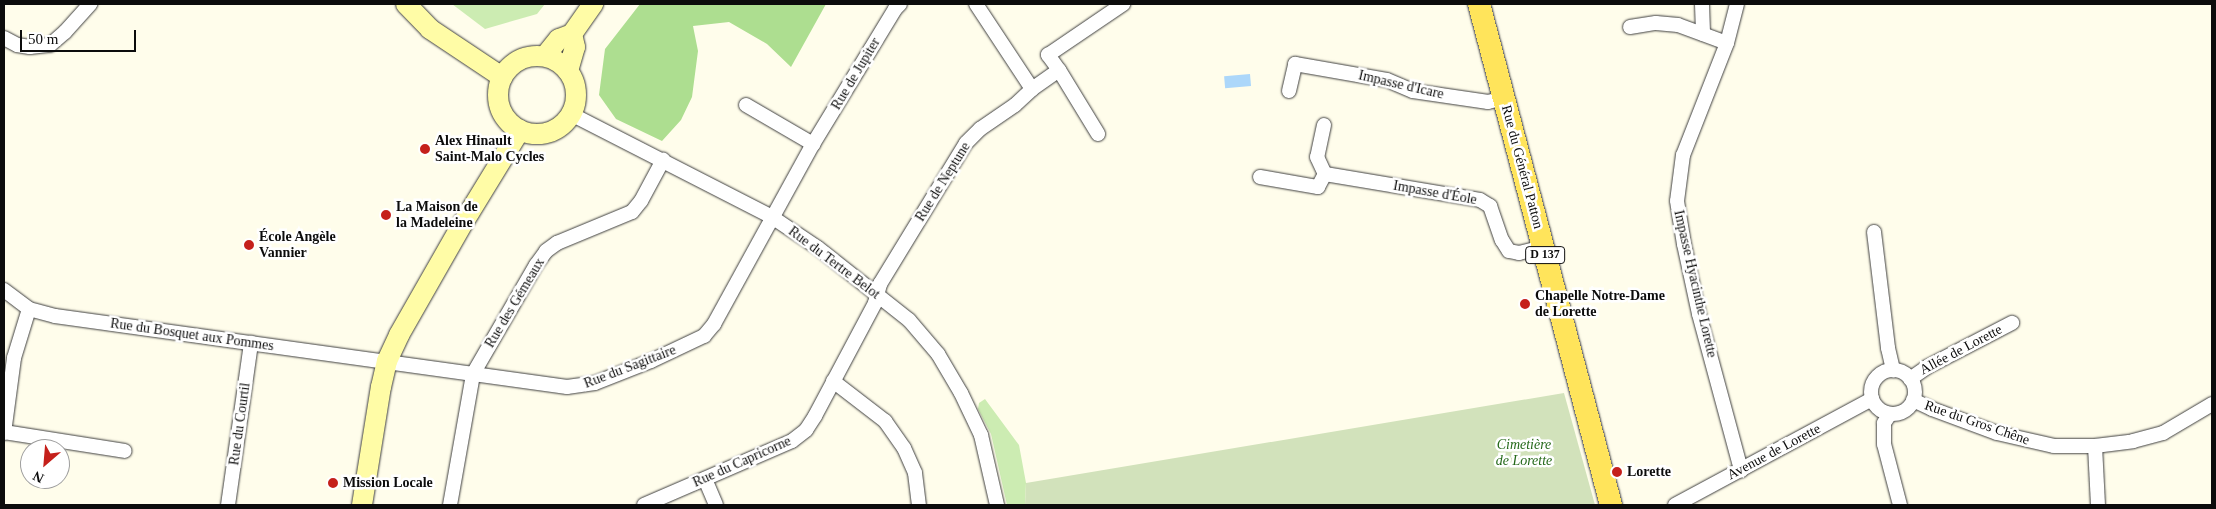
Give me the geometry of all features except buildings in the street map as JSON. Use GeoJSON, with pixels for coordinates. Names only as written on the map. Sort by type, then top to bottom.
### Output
{"type":"FeatureCollection","features":[{"type":"Feature","properties":{"kind":"main road","name":"Rue du Général Patton"},"geometry":{"type":"LineString","coordinates":[[1479,4],[1611,505]]}},
{"type":"Feature","properties":{"kind":"street"},"geometry":{"type":"LineString","coordinates":[[4,38],[30,47],[50,45],[65,32],[90,4]]}},
{"type":"Feature","properties":{"kind":"street"},"geometry":{"type":"LineString","coordinates":[[406,4],[438,35],[502,76]]}},
{"type":"Feature","properties":{"kind":"street"},"geometry":{"type":"LineString","coordinates":[[545,56],[559,39],[572,34],[593,4]]}},
{"type":"Feature","properties":{"kind":"street","name":"Rue de Jupiter"},"geometry":{"type":"LineString","coordinates":[[772,217],[813,144],[900,4]]}},
{"type":"Feature","properties":{"kind":"street"},"geometry":{"type":"LineString","coordinates":[[976,4],[1032,89]]}},
{"type":"Feature","properties":{"kind":"street"},"geometry":{"type":"LineString","coordinates":[[1098,134],[1048,55],[1123,4]]}},
{"type":"Feature","properties":{"kind":"street"},"geometry":{"type":"LineString","coordinates":[[1702,4],[1703,34]]}},
{"type":"Feature","properties":{"kind":"street","name":"Impasse Hyacinthe Lorette"},"geometry":{"type":"LineString","coordinates":[[1737,4],[1726,43],[1683,155],[1677,202],[1699,314],[1742,470]]}},
{"type":"Feature","properties":{"kind":"street"},"geometry":{"type":"LineString","coordinates":[[1630,27],[1656,23],[1678,25],[1726,43]]}},
{"type":"Feature","properties":{"kind":"street"},"geometry":{"type":"LineString","coordinates":[[568,71],[575,47],[572,34]]}},
{"type":"Feature","properties":{"kind":"street"},"geometry":{"type":"LineString","coordinates":[[532,55],[545,56],[554,59],[568,71],[576,92],[571,114],[554,130],[543,134],[520,130],[510,123],[502,113],[498,101],[498,88],[502,76],[509,66],[520,59],[532,55]]}},
{"type":"Feature","properties":{"kind":"street","name":"Impasse d'Icare"},"geometry":{"type":"LineString","coordinates":[[1289,91],[1295,64],[1387,80],[1413,91],[1488,102],[1504,98]]}},
{"type":"Feature","properties":{"kind":"street","name":"Rue de Neptune"},"geometry":{"type":"LineString","coordinates":[[877,294],[880,284],[966,143],[980,129],[1015,105],[1032,89],[1058,70]]}},
{"type":"Feature","properties":{"kind":"street"},"geometry":{"type":"LineString","coordinates":[[746,105],[813,144]]}},
{"type":"Feature","properties":{"kind":"street","name":"Rue du Tertre Belot"},"geometry":{"type":"LineString","coordinates":[[571,114],[772,217],[818,248],[909,320],[938,354],[961,393],[981,435],[998,505]]}},
{"type":"Feature","properties":{"kind":"street"},"geometry":{"type":"LineString","coordinates":[[1260,177],[1318,187],[1325,174],[1316,158],[1324,125]]}},
{"type":"Feature","properties":{"kind":"street"},"geometry":{"type":"LineString","coordinates":[[362,505],[387,361],[399,335],[453,241],[520,130]]}},
{"type":"Feature","properties":{"kind":"street","name":"Rue des Gémeaux"},"geometry":{"type":"LineString","coordinates":[[450,505],[473,374],[536,265],[546,251],[557,243],[632,212],[641,202],[663,160]]}},
{"type":"Feature","properties":{"kind":"street","name":"Impasse d'Éole"},"geometry":{"type":"LineString","coordinates":[[1325,174],[1480,200],[1490,206],[1502,240],[1509,250],[1519,254],[1543,247]]}},
{"type":"Feature","properties":{"kind":"street","name":"Rue du Sagittaire"},"geometry":{"type":"LineString","coordinates":[[387,361],[567,387],[582,386],[691,343],[704,336],[714,324],[772,217]]}},
{"type":"Feature","properties":{"kind":"street"},"geometry":{"type":"LineString","coordinates":[[1874,232],[1888,348],[1893,370]]}},
{"type":"Feature","properties":{"kind":"street","name":"Rue du Bosquet aux Pommes"},"geometry":{"type":"LineString","coordinates":[[4,290],[29,309],[54,316],[387,361]]}},
{"type":"Feature","properties":{"kind":"street","name":"Rue du Capricorne"},"geometry":{"type":"LineString","coordinates":[[644,505],[792,441],[806,430],[816,416],[875,303],[877,294]]}},
{"type":"Feature","properties":{"kind":"street"},"geometry":{"type":"LineString","coordinates":[[29,309],[14,358],[4,433],[125,450]]}},
{"type":"Feature","properties":{"kind":"street","name":"Allée de Lorette"},"geometry":{"type":"LineString","coordinates":[[1910,379],[1927,366],[2012,323]]}},
{"type":"Feature","properties":{"kind":"street","name":"Rue du Courtil"},"geometry":{"type":"LineString","coordinates":[[228,505],[251,343]]}},
{"type":"Feature","properties":{"kind":"street"},"geometry":{"type":"LineString","coordinates":[[1893,370],[1906,374],[1910,379],[1915,393],[1913,400],[1904,411],[1890,414],[1879,409],[1872,399],[1871,385],[1874,379],[1886,371],[1893,370]]}},
{"type":"Feature","properties":{"kind":"street"},"geometry":{"type":"LineString","coordinates":[[833,381],[885,421],[904,448],[916,472],[919,505]]}},
{"type":"Feature","properties":{"kind":"street","name":"Avenue de Lorette"},"geometry":{"type":"LineString","coordinates":[[1675,505],[1872,399]]}},
{"type":"Feature","properties":{"kind":"street","name":"Rue du Gros Chêne"},"geometry":{"type":"LineString","coordinates":[[1913,400],[1932,409],[2023,440],[2054,446],[2095,446],[2133,441],[2163,433],[2212,404]]}},
{"type":"Feature","properties":{"kind":"street"},"geometry":{"type":"LineString","coordinates":[[1890,414],[1884,424],[1884,444],[1900,505]]}},
{"type":"Feature","properties":{"kind":"street"},"geometry":{"type":"LineString","coordinates":[[2095,446],[2098,505]]}},
{"type":"Feature","properties":{"kind":"street"},"geometry":{"type":"LineString","coordinates":[[705,479],[716,505]]}},
{"type":"Feature","properties":{"kind":"green space"},"geometry":{"type":"Polygon","coordinates":[[[452,4],[545,4],[537,14],[485,29],[452,4]]]}},
{"type":"Feature","properties":{"kind":"green space"},"geometry":{"type":"Polygon","coordinates":[[[640,4],[826,4],[791,67],[767,44],[729,22],[693,26],[698,51],[692,97],[681,120],[662,141],[616,119],[599,95],[605,49],[640,4]]]}},
{"type":"Feature","properties":{"kind":"green space","name":"Cimetière de Lorette"},"geometry":{"type":"Polygon","coordinates":[[[1564,393],[1595,505],[1025,505],[1026,483],[1564,393]]]}},
{"type":"Feature","properties":{"kind":"green space"},"geometry":{"type":"Polygon","coordinates":[[[985,399],[1019,445],[1026,483],[1025,505],[1007,505],[991,434],[978,409],[979,403],[985,399]]]}},
{"type":"Feature","properties":{"kind":"water"},"geometry":{"type":"Polygon","coordinates":[[[1250,74],[1251,86],[1225,88],[1224,76],[1250,74]]]}},
{"type":"Feature","properties":{"kind":"place","name":"Alex Hinault Saint-Malo Cycles"},"geometry":{"type":"Point","coordinates":[425,149]}},
{"type":"Feature","properties":{"kind":"place","name":"La Maison de la Madeleine"},"geometry":{"type":"Point","coordinates":[386,215]}},
{"type":"Feature","properties":{"kind":"place","name":"École Angèle Vannier"},"geometry":{"type":"Point","coordinates":[249,245]}},
{"type":"Feature","properties":{"kind":"place","name":"Chapelle Notre-Dame de Lorette"},"geometry":{"type":"Point","coordinates":[1525,304]}},
{"type":"Feature","properties":{"kind":"place","name":"Lorette"},"geometry":{"type":"Point","coordinates":[1617,472]}},
{"type":"Feature","properties":{"kind":"place","name":"Mission Locale"},"geometry":{"type":"Point","coordinates":[333,483]}}]}
